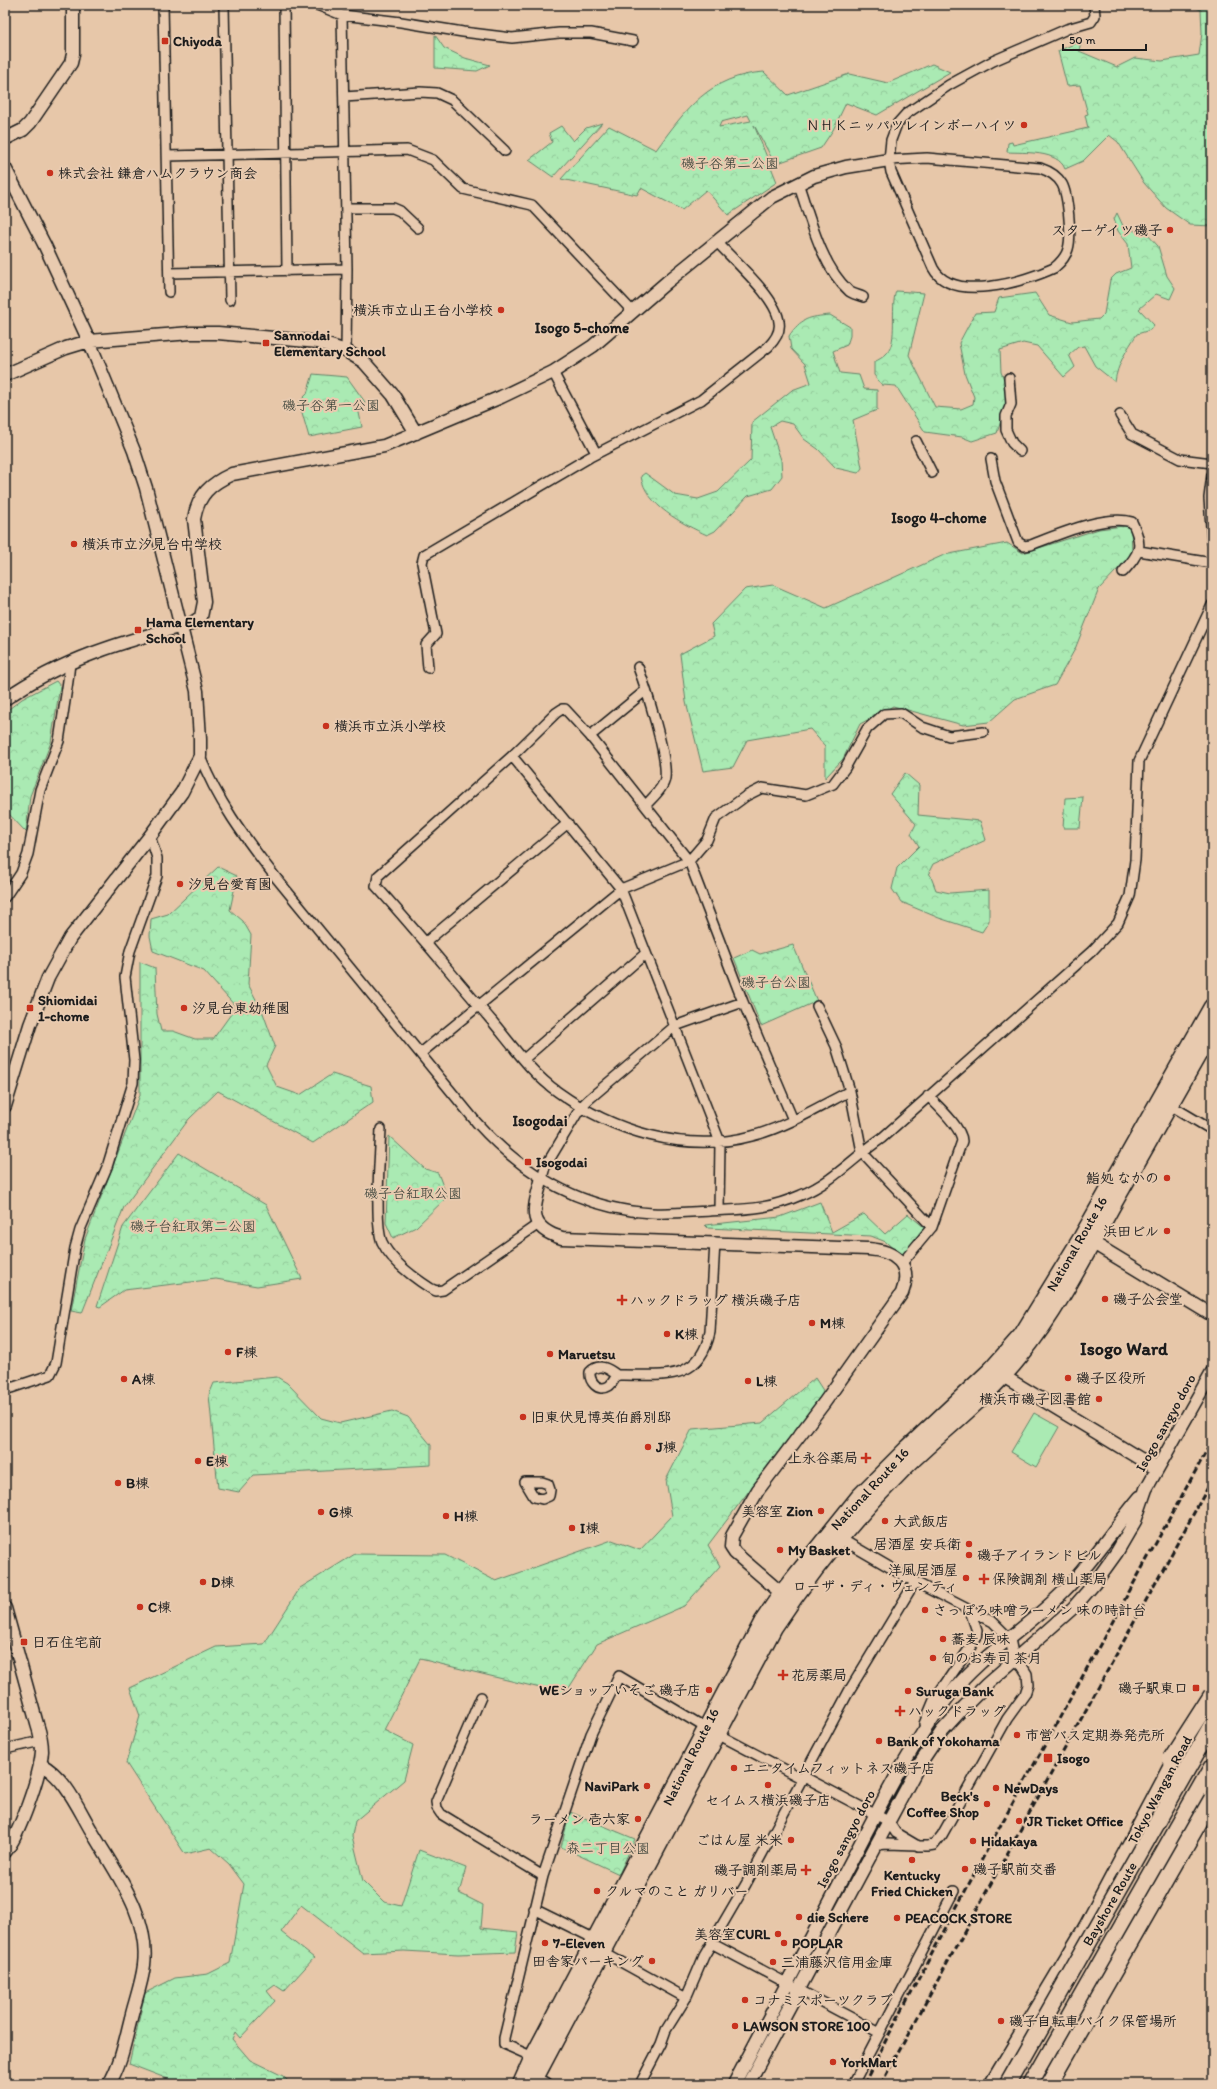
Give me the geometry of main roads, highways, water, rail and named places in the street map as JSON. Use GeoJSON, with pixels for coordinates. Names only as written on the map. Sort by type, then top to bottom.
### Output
{"type":"FeatureCollection","features":[{"type":"Feature","properties":{"kind":"highway","name":"National Route 16"},"geometry":{"type":"LineString","coordinates":[[835,1535],[1003,1376],[1035,1338],[1212,1007]]}},
{"type":"Feature","properties":{"kind":"highway","name":"National Route 16"},"geometry":{"type":"LineString","coordinates":[[532,2081],[599,1945],[713,1731],[763,1620],[786,1597],[835,1535],[859,1497],[1010,1351],[1087,1240],[1170,1104],[1212,1030]]}},
{"type":"Feature","properties":{"kind":"highway","name":"Tokyo Wangan Road"},"geometry":{"type":"LineString","coordinates":[[1016,2084],[1064,1984],[1086,1927],[1212,1693]]}},
{"type":"Feature","properties":{"kind":"highway"},"geometry":{"type":"LineString","coordinates":[[988,2084],[1171,1759],[1212,1693]]}},
{"type":"Feature","properties":{"kind":"highway","name":"Bayshore Route"},"geometry":{"type":"LineString","coordinates":[[1008,2084],[1212,1725]]}},
{"type":"Feature","properties":{"kind":"highway","name":"Bayshore Route"},"geometry":{"type":"LineString","coordinates":[[1033,2084],[1212,1767]]}},
{"type":"Feature","properties":{"kind":"highway"},"geometry":{"type":"LineString","coordinates":[[1049,2084],[1212,1799]]}},
{"type":"Feature","properties":{"kind":"highway"},"geometry":{"type":"LineString","coordinates":[[1056,2084],[1143,1934],[1212,1810]]}},
{"type":"Feature","properties":{"kind":"highway"},"geometry":{"type":"LineString","coordinates":[[993,2084],[1086,1927]]}},
{"type":"Feature","properties":{"kind":"highway"},"geometry":{"type":"LineString","coordinates":[[1033,2084],[1073,2016],[1143,1934]]}},
{"type":"Feature","properties":{"kind":"highway","name":"National Route 16"},"geometry":{"type":"LineString","coordinates":[[532,2081],[533,2057],[599,1945]]}},
{"type":"Feature","properties":{"kind":"highway"},"geometry":{"type":"LineString","coordinates":[[982,2084],[988,2072],[1002,2059]]}},
{"type":"Feature","properties":{"kind":"railway"},"geometry":{"type":"LineString","coordinates":[[864,2084],[987,1850],[1212,1441]]}},
{"type":"Feature","properties":{"kind":"railway"},"geometry":{"type":"LineString","coordinates":[[881,2084],[1212,1480]]}},
{"type":"Feature","properties":{"kind":"place","name":"Chiyoda"},"geometry":{"type":"Point","coordinates":[165,41]}},
{"type":"Feature","properties":{"kind":"place","name":"ＮＨＫニッパツレインボーハイツ"},"geometry":{"type":"Point","coordinates":[1024,125]}},
{"type":"Feature","properties":{"kind":"place","name":"株式会社 鎌倉ハムクラウン商会"},"geometry":{"type":"Point","coordinates":[50,173]}},
{"type":"Feature","properties":{"kind":"place","name":"スターゲイツ磯子"},"geometry":{"type":"Point","coordinates":[1170,230]}},
{"type":"Feature","properties":{"kind":"place","name":"横浜市立山王台小学校"},"geometry":{"type":"Point","coordinates":[501,310]}},
{"type":"Feature","properties":{"kind":"place","name":"Sannodai Elementary School"},"geometry":{"type":"Point","coordinates":[266,343]}},
{"type":"Feature","properties":{"kind":"place","name":"横浜市立汐見台中学校"},"geometry":{"type":"Point","coordinates":[74,544]}},
{"type":"Feature","properties":{"kind":"place","name":"Hama Elementary School"},"geometry":{"type":"Point","coordinates":[138,630]}},
{"type":"Feature","properties":{"kind":"place","name":"横浜市立浜小学校"},"geometry":{"type":"Point","coordinates":[326,726]}},
{"type":"Feature","properties":{"kind":"place","name":"汐見台愛育園"},"geometry":{"type":"Point","coordinates":[180,884]}},
{"type":"Feature","properties":{"kind":"place","name":"Shiomidai 1-chome"},"geometry":{"type":"Point","coordinates":[30,1008]}},
{"type":"Feature","properties":{"kind":"place","name":"汐見台東幼稚園"},"geometry":{"type":"Point","coordinates":[184,1008]}},
{"type":"Feature","properties":{"kind":"place","name":"Isogodai"},"geometry":{"type":"Point","coordinates":[528,1162]}},
{"type":"Feature","properties":{"kind":"place","name":"鮨処 なかの"},"geometry":{"type":"Point","coordinates":[1167,1178]}},
{"type":"Feature","properties":{"kind":"place","name":"浜田ビル"},"geometry":{"type":"Point","coordinates":[1167,1231]}},
{"type":"Feature","properties":{"kind":"place","name":"磯子公会堂"},"geometry":{"type":"Point","coordinates":[1105,1299]}},
{"type":"Feature","properties":{"kind":"place","name":"ハックドラッグ 横浜磯子店"},"geometry":{"type":"Point","coordinates":[622,1300]}},
{"type":"Feature","properties":{"kind":"place","name":"M棟"},"geometry":{"type":"Point","coordinates":[812,1323]}},
{"type":"Feature","properties":{"kind":"place","name":"K棟"},"geometry":{"type":"Point","coordinates":[667,1334]}},
{"type":"Feature","properties":{"kind":"place","name":"F棟"},"geometry":{"type":"Point","coordinates":[228,1352]}},
{"type":"Feature","properties":{"kind":"place","name":"Maruetsu"},"geometry":{"type":"Point","coordinates":[550,1354]}},
{"type":"Feature","properties":{"kind":"place","name":"磯子区役所"},"geometry":{"type":"Point","coordinates":[1068,1378]}},
{"type":"Feature","properties":{"kind":"place","name":"A棟"},"geometry":{"type":"Point","coordinates":[124,1379]}},
{"type":"Feature","properties":{"kind":"place","name":"L棟"},"geometry":{"type":"Point","coordinates":[748,1381]}},
{"type":"Feature","properties":{"kind":"place","name":"横浜市磯子図書館"},"geometry":{"type":"Point","coordinates":[1099,1399]}},
{"type":"Feature","properties":{"kind":"place","name":"旧東伏見博英伯爵別邸"},"geometry":{"type":"Point","coordinates":[523,1417]}},
{"type":"Feature","properties":{"kind":"place","name":"J棟"},"geometry":{"type":"Point","coordinates":[648,1447]}},
{"type":"Feature","properties":{"kind":"place","name":"上永谷薬局"},"geometry":{"type":"Point","coordinates":[866,1458]}},
{"type":"Feature","properties":{"kind":"place","name":"E棟"},"geometry":{"type":"Point","coordinates":[198,1461]}},
{"type":"Feature","properties":{"kind":"place","name":"B棟"},"geometry":{"type":"Point","coordinates":[118,1483]}},
{"type":"Feature","properties":{"kind":"place","name":"美容室 Zion"},"geometry":{"type":"Point","coordinates":[821,1511]}},
{"type":"Feature","properties":{"kind":"place","name":"G棟"},"geometry":{"type":"Point","coordinates":[321,1512]}},
{"type":"Feature","properties":{"kind":"place","name":"H棟"},"geometry":{"type":"Point","coordinates":[446,1516]}},
{"type":"Feature","properties":{"kind":"place","name":"大武飯店"},"geometry":{"type":"Point","coordinates":[885,1521]}},
{"type":"Feature","properties":{"kind":"place","name":"I棟"},"geometry":{"type":"Point","coordinates":[572,1528]}},
{"type":"Feature","properties":{"kind":"place","name":"居酒屋 安兵衛"},"geometry":{"type":"Point","coordinates":[969,1544]}},
{"type":"Feature","properties":{"kind":"place","name":"My Basket"},"geometry":{"type":"Point","coordinates":[780,1550]}},
{"type":"Feature","properties":{"kind":"place","name":"磯子アイランドビル"},"geometry":{"type":"Point","coordinates":[969,1555]}},
{"type":"Feature","properties":{"kind":"place","name":"洋風居酒屋 ローザ・ディ・ヴェンティ"},"geometry":{"type":"Point","coordinates":[966,1578]}},
{"type":"Feature","properties":{"kind":"place","name":"保険調剤 横山薬局"},"geometry":{"type":"Point","coordinates":[984,1579]}},
{"type":"Feature","properties":{"kind":"place","name":"D棟"},"geometry":{"type":"Point","coordinates":[203,1582]}},
{"type":"Feature","properties":{"kind":"place","name":"C棟"},"geometry":{"type":"Point","coordinates":[140,1607]}},
{"type":"Feature","properties":{"kind":"place","name":"さっぽろ味噌ラーメン 味の時計台"},"geometry":{"type":"Point","coordinates":[925,1610]}},
{"type":"Feature","properties":{"kind":"place","name":"蕎麦 辰味"},"geometry":{"type":"Point","coordinates":[943,1639]}},
{"type":"Feature","properties":{"kind":"place","name":"日石住宅前"},"geometry":{"type":"Point","coordinates":[24,1642]}},
{"type":"Feature","properties":{"kind":"place","name":"旬のお寿司 茶月"},"geometry":{"type":"Point","coordinates":[933,1658]}},
{"type":"Feature","properties":{"kind":"place","name":"花房薬局"},"geometry":{"type":"Point","coordinates":[783,1675]}},
{"type":"Feature","properties":{"kind":"place","name":"磯子駅東口"},"geometry":{"type":"Point","coordinates":[1196,1688]}},
{"type":"Feature","properties":{"kind":"place","name":"WEショップいそご 磯子店"},"geometry":{"type":"Point","coordinates":[709,1690]}},
{"type":"Feature","properties":{"kind":"place","name":"Suruga Bank"},"geometry":{"type":"Point","coordinates":[908,1691]}},
{"type":"Feature","properties":{"kind":"place","name":"ハックドラッグ"},"geometry":{"type":"Point","coordinates":[900,1711]}},
{"type":"Feature","properties":{"kind":"place","name":"市営バス定期券発売所"},"geometry":{"type":"Point","coordinates":[1017,1735]}},
{"type":"Feature","properties":{"kind":"place","name":"Bank of Yokohama"},"geometry":{"type":"Point","coordinates":[879,1741]}},
{"type":"Feature","properties":{"kind":"place","name":"Isogo"},"geometry":{"type":"Point","coordinates":[1048,1758]}},
{"type":"Feature","properties":{"kind":"place","name":"エニタイムフィットネス磯子店"},"geometry":{"type":"Point","coordinates":[734,1768]}},
{"type":"Feature","properties":{"kind":"place","name":"セイムス横浜磯子店"},"geometry":{"type":"Point","coordinates":[768,1785]}},
{"type":"Feature","properties":{"kind":"place","name":"NaviPark"},"geometry":{"type":"Point","coordinates":[647,1786]}},
{"type":"Feature","properties":{"kind":"place","name":"NewDays"},"geometry":{"type":"Point","coordinates":[996,1788]}},
{"type":"Feature","properties":{"kind":"place","name":"Beck's Coffee Shop"},"geometry":{"type":"Point","coordinates":[987,1804]}},
{"type":"Feature","properties":{"kind":"place","name":"ラーメン 壱六家"},"geometry":{"type":"Point","coordinates":[638,1819]}},
{"type":"Feature","properties":{"kind":"place","name":"JR Ticket Office"},"geometry":{"type":"Point","coordinates":[1019,1821]}},
{"type":"Feature","properties":{"kind":"place","name":"ごはん屋 米米"},"geometry":{"type":"Point","coordinates":[791,1840]}},
{"type":"Feature","properties":{"kind":"place","name":"Hidakaya"},"geometry":{"type":"Point","coordinates":[973,1841]}},
{"type":"Feature","properties":{"kind":"place","name":"Kentucky Fried Chicken"},"geometry":{"type":"Point","coordinates":[912,1860]}},
{"type":"Feature","properties":{"kind":"place","name":"磯子駅前交番"},"geometry":{"type":"Point","coordinates":[965,1869]}},
{"type":"Feature","properties":{"kind":"place","name":"磯子調剤薬局"},"geometry":{"type":"Point","coordinates":[806,1870]}},
{"type":"Feature","properties":{"kind":"place","name":"クルマのこと ガリバー"},"geometry":{"type":"Point","coordinates":[597,1891]}},
{"type":"Feature","properties":{"kind":"place","name":"die Schere"},"geometry":{"type":"Point","coordinates":[799,1917]}},
{"type":"Feature","properties":{"kind":"place","name":"PEACOCK STORE"},"geometry":{"type":"Point","coordinates":[897,1918]}},
{"type":"Feature","properties":{"kind":"place","name":"美容室CURL"},"geometry":{"type":"Point","coordinates":[778,1934]}},
{"type":"Feature","properties":{"kind":"place","name":"7-Eleven"},"geometry":{"type":"Point","coordinates":[545,1943]}},
{"type":"Feature","properties":{"kind":"place","name":"POPLAR"},"geometry":{"type":"Point","coordinates":[784,1943]}},
{"type":"Feature","properties":{"kind":"place","name":"田舎家パーキング"},"geometry":{"type":"Point","coordinates":[652,1961]}},
{"type":"Feature","properties":{"kind":"place","name":"三浦藤沢信用金庫"},"geometry":{"type":"Point","coordinates":[773,1962]}},
{"type":"Feature","properties":{"kind":"place","name":"コナミスポーツクラブ"},"geometry":{"type":"Point","coordinates":[745,2000]}},
{"type":"Feature","properties":{"kind":"place","name":"磯子自転車バイク保管場所"},"geometry":{"type":"Point","coordinates":[1001,2021]}},
{"type":"Feature","properties":{"kind":"place","name":"LAWSON STORE 100"},"geometry":{"type":"Point","coordinates":[735,2026]}},
{"type":"Feature","properties":{"kind":"place","name":"YorkMart"},"geometry":{"type":"Point","coordinates":[833,2062]}},
{"type":"Feature","properties":{"kind":"district","name":"Isogo 5-chome"},"geometry":{"type":"Point","coordinates":[582,328]}},
{"type":"Feature","properties":{"kind":"district","name":"Isogo 4-chome"},"geometry":{"type":"Point","coordinates":[939,518]}},
{"type":"Feature","properties":{"kind":"district","name":"Isogodai"},"geometry":{"type":"Point","coordinates":[540,1121]}},
{"type":"Feature","properties":{"kind":"district","name":"Isogo Ward"},"geometry":{"type":"Point","coordinates":[1124,1349]}},
{"type":"Feature","properties":{"kind":"park label","name":"磯子谷第二公園"},"geometry":{"type":"Point","coordinates":[730,163]}},
{"type":"Feature","properties":{"kind":"park label","name":"磯子谷第一公園"},"geometry":{"type":"Point","coordinates":[331,405]}},
{"type":"Feature","properties":{"kind":"park label","name":"磯子台公園"},"geometry":{"type":"Point","coordinates":[776,982]}},
{"type":"Feature","properties":{"kind":"park label","name":"磯子台紅取公園"},"geometry":{"type":"Point","coordinates":[413,1193]}},
{"type":"Feature","properties":{"kind":"park label","name":"磯子台紅取第二公園"},"geometry":{"type":"Point","coordinates":[193,1226]}},
{"type":"Feature","properties":{"kind":"park label","name":"森二丁目公園"},"geometry":{"type":"Point","coordinates":[608,1848]}}]}
